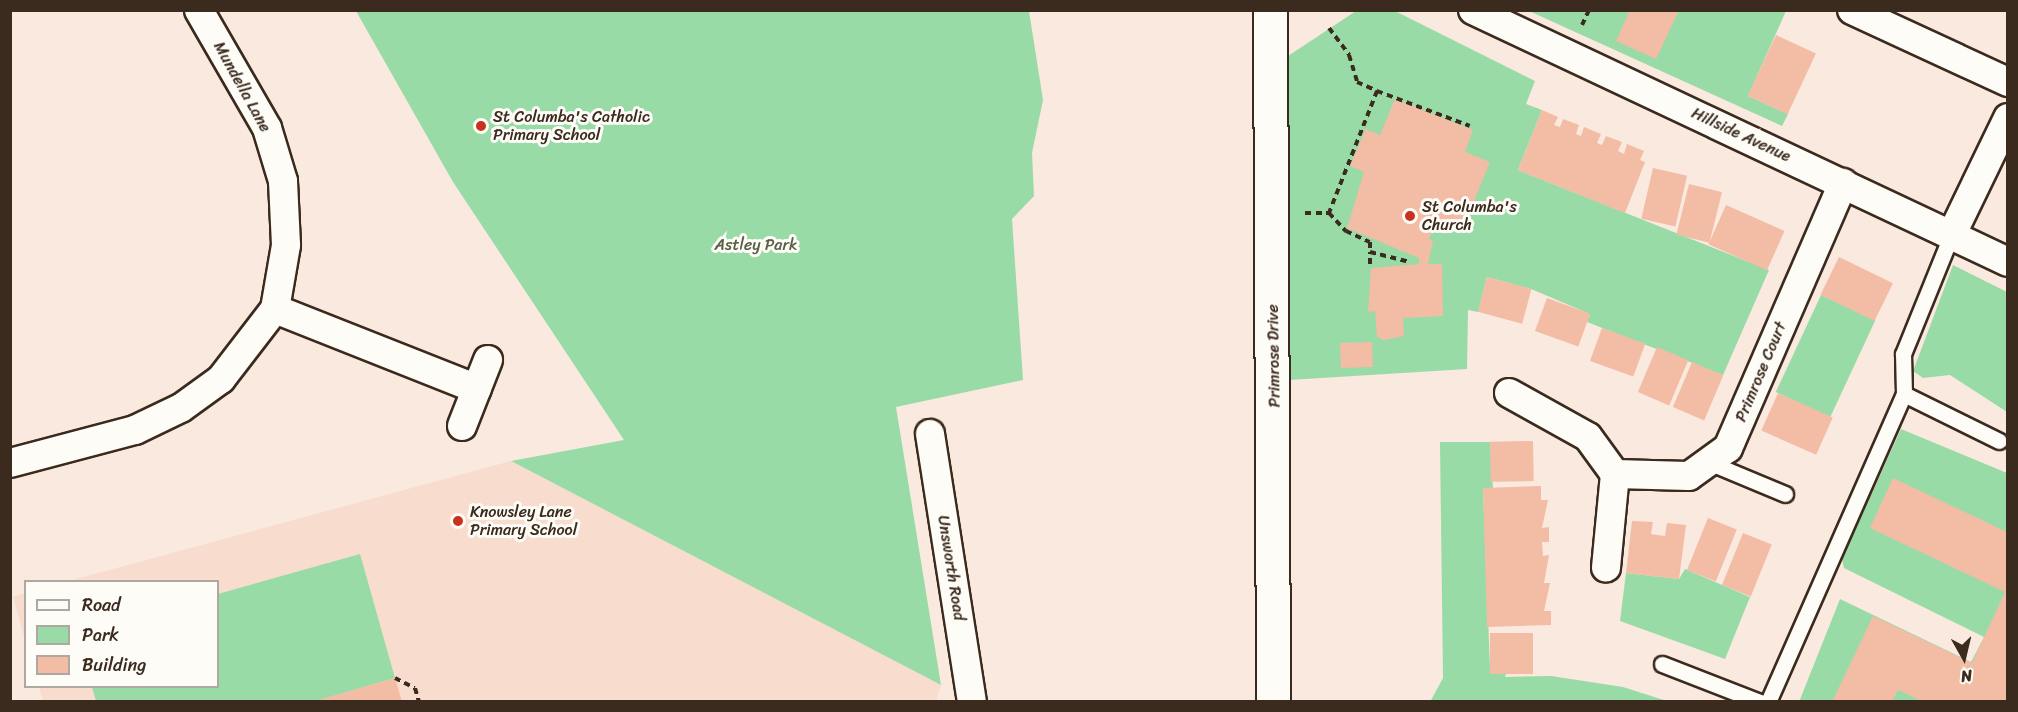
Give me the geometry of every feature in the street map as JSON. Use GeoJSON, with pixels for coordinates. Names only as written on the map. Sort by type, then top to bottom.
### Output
{"type":"FeatureCollection","features":[{"type":"Feature","properties":{"kind":"street","name":"Mundella Lane"},"geometry":{"type":"LineString","coordinates":[[10,463],[135,430],[181,408],[221,379],[275,309],[286,245],[283,181],[267,128],[199,10]]}},
{"type":"Feature","properties":{"kind":"street","name":"Primrose Drive"},"geometry":{"type":"LineString","coordinates":[[1270,10],[1273,702]]}},
{"type":"Feature","properties":{"kind":"street","name":"Hillside Avenue"},"geometry":{"type":"LineString","coordinates":[[1473,10],[2007,262]]}},
{"type":"Feature","properties":{"kind":"street"},"geometry":{"type":"LineString","coordinates":[[1852,10],[2007,82]]}},
{"type":"Feature","properties":{"kind":"street"},"geometry":{"type":"LineString","coordinates":[[1951,236],[2007,118]]}},
{"type":"Feature","properties":{"kind":"street","name":"Primrose Court"},"geometry":{"type":"LineString","coordinates":[[1615,474],[1689,476],[1713,464],[1728,448],[1843,183]]}},
{"type":"Feature","properties":{"kind":"street"},"geometry":{"type":"LineString","coordinates":[[275,309],[477,389]]}},
{"type":"Feature","properties":{"kind":"street"},"geometry":{"type":"LineString","coordinates":[[462,426],[488,360]]}},
{"type":"Feature","properties":{"kind":"street"},"geometry":{"type":"LineString","coordinates":[[1509,393],[1588,437],[1615,474],[1606,567]]}},
{"type":"Feature","properties":{"kind":"street","name":"Unsworth Road"},"geometry":{"type":"LineString","coordinates":[[930,434],[972,702]]}},
{"type":"Feature","properties":{"kind":"lane"},"geometry":{"type":"LineString","coordinates":[[1768,702],[1904,394],[1902,354],[1951,236]]}},
{"type":"Feature","properties":{"kind":"lane"},"geometry":{"type":"LineString","coordinates":[[1904,394],[1999,441]]}},
{"type":"Feature","properties":{"kind":"lane"},"geometry":{"type":"LineString","coordinates":[[1713,464],[1785,494]]}},
{"type":"Feature","properties":{"kind":"lane"},"geometry":{"type":"LineString","coordinates":[[1662,664],[1760,702]]}},
{"type":"Feature","properties":{"kind":"path"},"geometry":{"type":"LineString","coordinates":[[1329,28],[1349,55],[1357,82],[1470,126]]}},
{"type":"Feature","properties":{"kind":"path"},"geometry":{"type":"LineString","coordinates":[[1329,213],[1377,91]]}},
{"type":"Feature","properties":{"kind":"path"},"geometry":{"type":"LineString","coordinates":[[1299,213],[1329,213],[1346,231],[1370,242],[1370,264]]}},
{"type":"Feature","properties":{"kind":"path"},"geometry":{"type":"LineString","coordinates":[[1370,252],[1407,261]]}},
{"type":"Feature","properties":{"kind":"path"},"geometry":{"type":"LineString","coordinates":[[395,678],[415,688],[419,702]]}},
{"type":"Feature","properties":{"kind":"shaded area","name":"Knowsley Lane Primary School"},"geometry":{"type":"Polygon","coordinates":[[[511,461],[941,685],[936,702],[43,702],[39,688],[219,688],[219,580],[73,580],[511,461]]]}},
{"type":"Feature","properties":{"kind":"shaded area"},"geometry":{"type":"Polygon","coordinates":[[[24,594],[24,636],[13,597],[24,594]]]}},
{"type":"Feature","properties":{"kind":"green space","name":"Astley Park"},"geometry":{"type":"Polygon","coordinates":[[[356,11],[1029,11],[1043,100],[1032,153],[1034,196],[1012,219],[1023,380],[896,407],[941,685],[511,461],[624,440],[453,182],[356,11]]]}},
{"type":"Feature","properties":{"kind":"green space"},"geometry":{"type":"Polygon","coordinates":[[[1356,11],[1395,11],[1535,81],[1526,104],[1542,110],[1518,170],[1769,270],[1723,375],[1587,322],[1590,314],[1531,289],[1487,277],[1478,312],[1468,310],[1467,369],[1289,380],[1288,56],[1356,11]]]}},
{"type":"Feature","properties":{"kind":"green space"},"geometry":{"type":"Polygon","coordinates":[[[1529,11],[1786,11],[1748,96],[1788,114],[1782,126],[1529,11]]]}},
{"type":"Feature","properties":{"kind":"green space"},"geometry":{"type":"Polygon","coordinates":[[[1953,265],[2007,292],[2007,412],[1950,375],[1923,378],[1913,371],[1953,265]]]}},
{"type":"Feature","properties":{"kind":"green space"},"geometry":{"type":"Polygon","coordinates":[[[1821,295],[1875,320],[1830,417],[1776,392],[1821,295]]]}},
{"type":"Feature","properties":{"kind":"green space"},"geometry":{"type":"Polygon","coordinates":[[[1901,429],[2007,473],[2007,701],[1799,702],[1840,599],[1971,662],[1984,637],[1844,568],[1842,559],[1901,429]]]}},
{"type":"Feature","properties":{"kind":"green space"},"geometry":{"type":"Polygon","coordinates":[[[1440,442],[1490,442],[1493,488],[1483,488],[1490,668],[1507,671],[1505,677],[1551,676],[1623,687],[1667,701],[1430,702],[1443,678],[1440,442]]]}},
{"type":"Feature","properties":{"kind":"green space"},"geometry":{"type":"Polygon","coordinates":[[[360,554],[395,678],[313,702],[96,701],[92,688],[219,688],[219,594],[360,554]]]}},
{"type":"Feature","properties":{"kind":"green space"},"geometry":{"type":"Polygon","coordinates":[[[1685,569],[1750,597],[1725,659],[1620,621],[1626,573],[1679,579],[1685,569]]]}},
{"type":"Feature","properties":{"kind":"building"},"geometry":{"type":"Polygon","coordinates":[[[1630,10],[1679,10],[1656,59],[1616,41],[1630,10]]]}},
{"type":"Feature","properties":{"kind":"building"},"geometry":{"type":"Polygon","coordinates":[[[1776,35],[1816,54],[1788,114],[1748,96],[1776,35]]]}},
{"type":"Feature","properties":{"kind":"building","name":"St Columba's Church"},"geometry":{"type":"Polygon","coordinates":[[[1395,99],[1473,130],[1465,152],[1490,162],[1462,231],[1436,221],[1429,239],[1433,241],[1428,264],[1442,264],[1443,316],[1403,318],[1404,336],[1384,340],[1377,337],[1375,311],[1368,312],[1371,268],[1419,264],[1419,258],[1347,228],[1364,172],[1350,166],[1366,129],[1380,135],[1395,99]]]}},
{"type":"Feature","properties":{"kind":"building"},"geometry":{"type":"Polygon","coordinates":[[[1542,110],[1558,117],[1554,125],[1560,127],[1563,119],[1579,125],[1576,134],[1581,136],[1584,127],[1601,134],[1597,143],[1602,145],[1606,136],[1622,142],[1618,151],[1624,154],[1627,144],[1644,151],[1640,160],[1645,162],[1625,213],[1518,170],[1542,110]]]}},
{"type":"Feature","properties":{"kind":"building"},"geometry":{"type":"Polygon","coordinates":[[[1653,168],[1687,176],[1675,227],[1641,219],[1653,168]]]}},
{"type":"Feature","properties":{"kind":"building"},"geometry":{"type":"Polygon","coordinates":[[[1689,184],[1722,192],[1709,243],[1676,234],[1689,184]]]}},
{"type":"Feature","properties":{"kind":"building"},"geometry":{"type":"Polygon","coordinates":[[[1726,205],[1784,231],[1767,270],[1709,244],[1726,205]]]}},
{"type":"Feature","properties":{"kind":"building"},"geometry":{"type":"Polygon","coordinates":[[[1839,257],[1893,283],[1875,321],[1821,295],[1839,257]]]}},
{"type":"Feature","properties":{"kind":"building"},"geometry":{"type":"Polygon","coordinates":[[[1487,277],[1531,289],[1522,324],[1478,312],[1487,277]]]}},
{"type":"Feature","properties":{"kind":"building"},"geometry":{"type":"Polygon","coordinates":[[[1547,298],[1590,314],[1578,347],[1535,331],[1547,298]]]}},
{"type":"Feature","properties":{"kind":"building"},"geometry":{"type":"Polygon","coordinates":[[[1602,328],[1645,344],[1633,377],[1590,361],[1602,328]]]}},
{"type":"Feature","properties":{"kind":"building"},"geometry":{"type":"Polygon","coordinates":[[[1372,342],[1373,367],[1341,368],[1340,343],[1372,342]]]}},
{"type":"Feature","properties":{"kind":"building"},"geometry":{"type":"Polygon","coordinates":[[[1657,347],[1688,360],[1669,405],[1638,392],[1657,347]]]}},
{"type":"Feature","properties":{"kind":"building"},"geometry":{"type":"Polygon","coordinates":[[[1692,362],[1723,375],[1704,420],[1673,407],[1692,362]]]}},
{"type":"Feature","properties":{"kind":"building"},"geometry":{"type":"Polygon","coordinates":[[[1778,393],[1833,417],[1816,455],[1761,430],[1778,393]]]}},
{"type":"Feature","properties":{"kind":"building"},"geometry":{"type":"Polygon","coordinates":[[[1533,441],[1534,481],[1491,482],[1490,442],[1533,441]]]}},
{"type":"Feature","properties":{"kind":"building"},"geometry":{"type":"Polygon","coordinates":[[[1893,478],[2007,532],[2007,702],[1924,702],[1898,690],[1892,702],[1832,702],[1873,616],[1972,663],[2005,592],[1870,528],[1893,478]]]}},
{"type":"Feature","properties":{"kind":"building"},"geometry":{"type":"Polygon","coordinates":[[[1541,486],[1541,500],[1548,500],[1542,528],[1549,527],[1549,542],[1542,542],[1543,556],[1549,555],[1544,583],[1550,583],[1544,611],[1551,611],[1551,625],[1487,627],[1483,488],[1541,486]]]}},
{"type":"Feature","properties":{"kind":"building"},"geometry":{"type":"Polygon","coordinates":[[[1708,518],[1737,530],[1716,582],[1687,570],[1708,518]]]}},
{"type":"Feature","properties":{"kind":"building"},"geometry":{"type":"Polygon","coordinates":[[[1632,521],[1653,522],[1651,534],[1665,536],[1667,523],[1686,525],[1679,579],[1626,573],[1632,521]]]}},
{"type":"Feature","properties":{"kind":"building"},"geometry":{"type":"Polygon","coordinates":[[[1743,533],[1772,545],[1751,597],[1722,585],[1743,533]]]}},
{"type":"Feature","properties":{"kind":"building"},"geometry":{"type":"Polygon","coordinates":[[[1490,633],[1533,633],[1533,674],[1490,674],[1490,633]]]}},
{"type":"Feature","properties":{"kind":"building"},"geometry":{"type":"Polygon","coordinates":[[[395,678],[402,702],[315,702],[315,701],[395,678]]]}},
{"type":"Feature","properties":{"kind":"place","name":"St Columba's Catholic Primary School"},"geometry":{"type":"Point","coordinates":[481,126]}},
{"type":"Feature","properties":{"kind":"place","name":"St Columba's Church"},"geometry":{"type":"Point","coordinates":[1410,216]}},
{"type":"Feature","properties":{"kind":"place","name":"Knowsley Lane Primary School"},"geometry":{"type":"Point","coordinates":[458,521]}}]}
